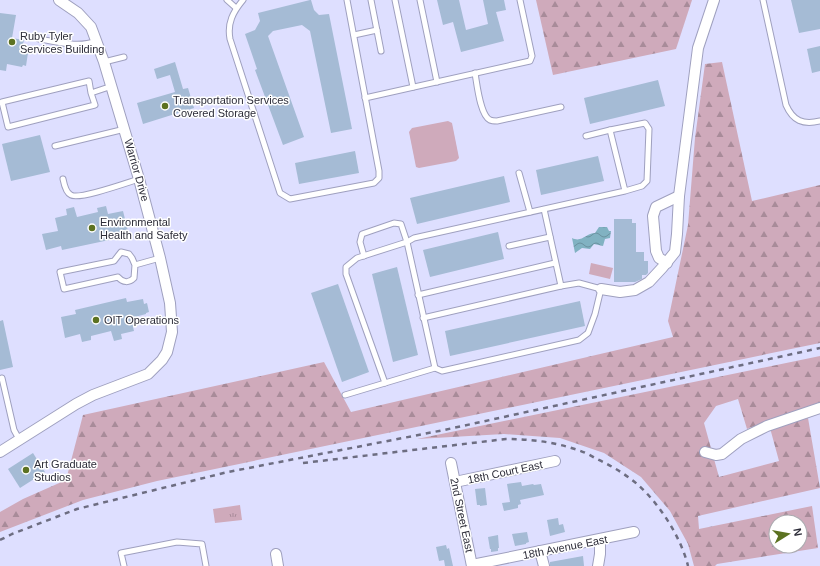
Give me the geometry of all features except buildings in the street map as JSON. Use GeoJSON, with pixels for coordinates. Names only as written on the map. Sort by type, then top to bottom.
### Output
{"type":"FeatureCollection","features":[{"type":"Feature","properties":{"kind":"street","name":"Warrior Drive"},"geometry":{"type":"LineString","coordinates":[[0,452],[50,419],[93,395],[148,374],[162,360],[167,352],[170,342],[172,322],[170,303],[160,258],[139,178],[112,86],[91,27],[85,19],[71,7],[59,0]]}},
{"type":"Feature","properties":{"kind":"street"},"geometry":{"type":"LineString","coordinates":[[601,289],[620,292],[635,290],[649,282],[675,252],[679,196],[698,48],[714,0]]}},
{"type":"Feature","properties":{"kind":"street"},"geometry":{"type":"LineString","coordinates":[[667,263],[659,258],[656,251],[653,216],[656,207],[679,196]]}},
{"type":"Feature","properties":{"kind":"street"},"geometry":{"type":"LineString","coordinates":[[705,452],[716,455],[722,454],[741,439],[767,426],[820,408]]}},
{"type":"Feature","properties":{"kind":"street","name":"18th Court East"},"geometry":{"type":"LineString","coordinates":[[455,482],[556,461]]}},
{"type":"Feature","properties":{"kind":"street","name":"2nd Street East"},"geometry":{"type":"LineString","coordinates":[[451,463],[472,566]]}},
{"type":"Feature","properties":{"kind":"street","name":"18th Avenue East"},"geometry":{"type":"LineString","coordinates":[[472,566],[634,532]]}},
{"type":"Feature","properties":{"kind":"street"},"geometry":{"type":"LineString","coordinates":[[598,566],[600,540]]}},
{"type":"Feature","properties":{"kind":"street"},"geometry":{"type":"LineString","coordinates":[[540,552],[544,566]]}},
{"type":"Feature","properties":{"kind":"street"},"geometry":{"type":"LineString","coordinates":[[276,554],[278,566]]}},
{"type":"Feature","properties":{"kind":"lane"},"geometry":{"type":"LineString","coordinates":[[227,0],[236,8]]}},
{"type":"Feature","properties":{"kind":"lane"},"geometry":{"type":"LineString","coordinates":[[243,0],[236,8],[231,20],[228,29],[230,39],[280,193],[290,199],[374,183],[379,178],[379,171],[347,0]]}},
{"type":"Feature","properties":{"kind":"lane"},"geometry":{"type":"LineString","coordinates":[[371,0],[381,51]]}},
{"type":"Feature","properties":{"kind":"lane"},"geometry":{"type":"LineString","coordinates":[[395,0],[413,87]]}},
{"type":"Feature","properties":{"kind":"lane"},"geometry":{"type":"LineString","coordinates":[[420,0],[437,82]]}},
{"type":"Feature","properties":{"kind":"lane"},"geometry":{"type":"LineString","coordinates":[[365,98],[530,61],[532,56],[520,0]]}},
{"type":"Feature","properties":{"kind":"lane"},"geometry":{"type":"LineString","coordinates":[[763,0],[786,105],[789,112],[801,122],[810,123],[820,121]]}},
{"type":"Feature","properties":{"kind":"lane"},"geometry":{"type":"LineString","coordinates":[[354,35],[377,30]]}},
{"type":"Feature","properties":{"kind":"lane"},"geometry":{"type":"LineString","coordinates":[[39,39],[76,45],[88,44],[97,41]]}},
{"type":"Feature","properties":{"kind":"lane"},"geometry":{"type":"LineString","coordinates":[[104,62],[124,57]]}},
{"type":"Feature","properties":{"kind":"lane"},"geometry":{"type":"LineString","coordinates":[[475,74],[482,109],[485,116],[490,120],[497,121],[561,107]]}},
{"type":"Feature","properties":{"kind":"lane"},"geometry":{"type":"LineString","coordinates":[[88,81],[91,92],[94,105],[8,127],[2,102],[88,81]]}},
{"type":"Feature","properties":{"kind":"lane"},"geometry":{"type":"LineString","coordinates":[[91,92],[112,86]]}},
{"type":"Feature","properties":{"kind":"lane"},"geometry":{"type":"LineString","coordinates":[[385,383],[346,274],[346,267],[357,258],[407,242],[414,238],[624,191],[642,186],[647,181],[649,129],[645,123],[586,136]]}},
{"type":"Feature","properties":{"kind":"lane"},"geometry":{"type":"LineString","coordinates":[[55,146],[125,129]]}},
{"type":"Feature","properties":{"kind":"lane"},"geometry":{"type":"LineString","coordinates":[[610,130],[624,191]]}},
{"type":"Feature","properties":{"kind":"lane"},"geometry":{"type":"LineString","coordinates":[[519,173],[530,212]]}},
{"type":"Feature","properties":{"kind":"lane"},"geometry":{"type":"LineString","coordinates":[[63,179],[66,190],[70,195],[75,196],[97,192],[139,178]]}},
{"type":"Feature","properties":{"kind":"lane"},"geometry":{"type":"LineString","coordinates":[[544,209],[561,286]]}},
{"type":"Feature","properties":{"kind":"lane"},"geometry":{"type":"LineString","coordinates":[[364,256],[360,242],[362,234],[394,223],[401,224],[407,242],[435,368]]}},
{"type":"Feature","properties":{"kind":"lane"},"geometry":{"type":"LineString","coordinates":[[509,246],[550,236]]}},
{"type":"Feature","properties":{"kind":"lane"},"geometry":{"type":"LineString","coordinates":[[121,252],[129,254],[135,265],[134,278],[131,281],[121,281],[118,277],[64,289],[60,272],[114,260],[121,252]]}},
{"type":"Feature","properties":{"kind":"lane"},"geometry":{"type":"LineString","coordinates":[[135,265],[160,258]]}},
{"type":"Feature","properties":{"kind":"lane"},"geometry":{"type":"LineString","coordinates":[[418,295],[556,263]]}},
{"type":"Feature","properties":{"kind":"lane"},"geometry":{"type":"LineString","coordinates":[[345,394],[435,368],[442,371],[579,340],[588,333],[595,314],[601,289],[579,283],[423,318]]}},
{"type":"Feature","properties":{"kind":"lane"},"geometry":{"type":"LineString","coordinates":[[2,378],[14,430],[19,439]]}},
{"type":"Feature","properties":{"kind":"lane"},"geometry":{"type":"LineString","coordinates":[[124,566],[122,553],[177,542],[202,544],[206,566]]}},
{"type":"Feature","properties":{"kind":"green space"},"geometry":{"type":"Polygon","coordinates":[[[536,0],[692,0],[676,49],[553,75],[536,0]]]}},
{"type":"Feature","properties":{"kind":"green space"},"geometry":{"type":"Polygon","coordinates":[[[722,62],[752,201],[820,185],[820,343],[157,481],[83,500],[0,532],[0,512],[23,499],[66,480],[83,415],[324,362],[351,412],[673,337],[668,321],[688,225],[695,138],[705,64],[722,62]]]}},
{"type":"Feature","properties":{"kind":"green space"},"geometry":{"type":"Polygon","coordinates":[[[448,121],[452,123],[459,158],[456,161],[419,168],[416,167],[409,132],[412,128],[448,121]]]}},
{"type":"Feature","properties":{"kind":"green space"},"geometry":{"type":"Polygon","coordinates":[[[591,263],[613,268],[610,279],[589,274],[591,263]]]}},
{"type":"Feature","properties":{"kind":"green space"},"geometry":{"type":"Polygon","coordinates":[[[820,356],[820,404],[785,414],[747,429],[738,399],[716,406],[704,423],[719,477],[779,461],[770,428],[808,418],[820,488],[698,516],[699,529],[768,515],[768,554],[780,554],[717,564],[715,566],[694,566],[688,544],[670,511],[641,477],[604,453],[560,438],[504,434],[417,439],[820,356]]]}},
{"type":"Feature","properties":{"kind":"green space"},"geometry":{"type":"Polygon","coordinates":[[[240,505],[242,520],[215,523],[213,509],[240,505]]]}},
{"type":"Feature","properties":{"kind":"green space"},"geometry":{"type":"Polygon","coordinates":[[[812,506],[818,548],[808,550],[808,514],[773,514],[812,506]]]}},
{"type":"Feature","properties":{"kind":"water"},"geometry":{"type":"Polygon","coordinates":[[[599,227],[607,227],[609,231],[611,231],[610,238],[605,239],[603,246],[594,244],[590,249],[582,248],[575,253],[572,238],[581,239],[589,234],[595,233],[599,227]]]}},
{"type":"Feature","properties":{"kind":"railway"},"geometry":{"type":"LineString","coordinates":[[0,540],[77,509],[228,472],[444,430],[820,348]]}},
{"type":"Feature","properties":{"kind":"railway"},"geometry":{"type":"LineString","coordinates":[[303,463],[506,439],[542,442],[569,447],[606,463],[637,484],[661,511],[675,532],[688,566]]}},
{"type":"Feature","properties":{"kind":"place","name":"Ruby Tyler Services Building"},"geometry":{"type":"Point","coordinates":[12,42]}},
{"type":"Feature","properties":{"kind":"place","name":"Transportation Services Covered Storage"},"geometry":{"type":"Point","coordinates":[165,106]}},
{"type":"Feature","properties":{"kind":"place","name":"Environmental Health and Safety"},"geometry":{"type":"Point","coordinates":[92,228]}},
{"type":"Feature","properties":{"kind":"place","name":"OIT Operations"},"geometry":{"type":"Point","coordinates":[96,320]}},
{"type":"Feature","properties":{"kind":"place","name":"Art Graduate Studios"},"geometry":{"type":"Point","coordinates":[26,470]}}]}
